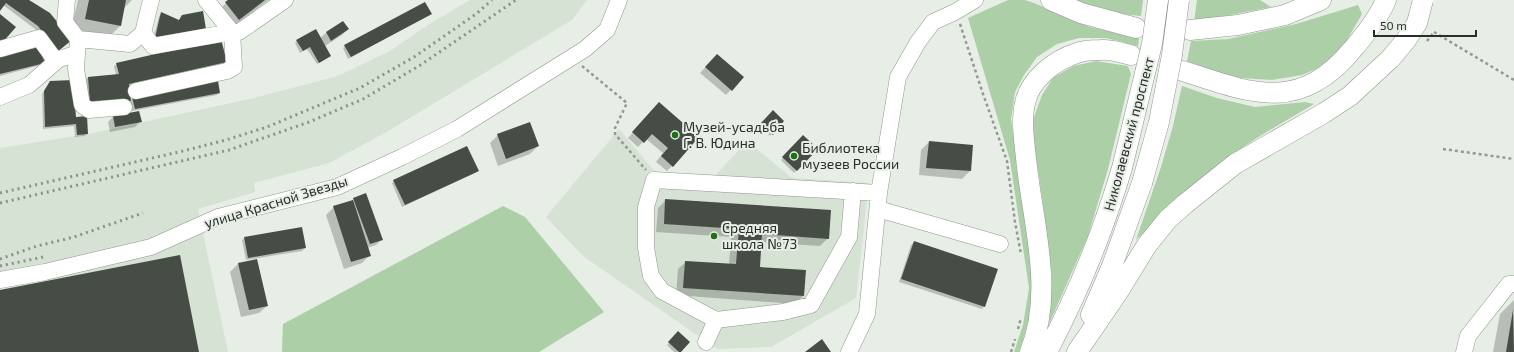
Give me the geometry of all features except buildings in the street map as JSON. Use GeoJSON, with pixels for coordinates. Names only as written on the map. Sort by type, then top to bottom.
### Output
{"type":"FeatureCollection","features":[{"type":"Feature","properties":{"kind":"main road"},"geometry":{"type":"LineString","coordinates":[[1051,0],[1081,13],[1136,28]]}},
{"type":"Feature","properties":{"kind":"main road","name":"Николаевский проспект"},"geometry":{"type":"LineString","coordinates":[[1047,352],[1069,310],[1109,213],[1122,168],[1152,44],[1158,0]]}},
{"type":"Feature","properties":{"kind":"main road","name":"Николаевский проспект"},"geometry":{"type":"LineString","coordinates":[[1076,352],[1112,266],[1142,183],[1159,122],[1172,55],[1179,0]]}},
{"type":"Feature","properties":{"kind":"main road"},"geometry":{"type":"LineString","coordinates":[[1190,30],[1238,25],[1286,15],[1321,0]]}},
{"type":"Feature","properties":{"kind":"main road"},"geometry":{"type":"LineString","coordinates":[[1076,352],[1118,292],[1147,245],[1168,220],[1185,204],[1235,164],[1324,113],[1350,96],[1391,58],[1406,40],[1417,24],[1423,0]]}},
{"type":"Feature","properties":{"kind":"main road"},"geometry":{"type":"LineString","coordinates":[[1182,71],[1245,91],[1272,94],[1293,91],[1312,84],[1340,65],[1383,7]]}},
{"type":"Feature","properties":{"kind":"main road"},"geometry":{"type":"LineString","coordinates":[[1030,352],[1038,325],[1042,298],[1040,263],[1025,150],[1025,103],[1033,86],[1042,74],[1061,60],[1079,52],[1103,50],[1131,55]]}},
{"type":"Feature","properties":{"kind":"street"},"geometry":{"type":"LineString","coordinates":[[67,0],[65,22],[77,46],[76,69],[82,105],[89,110],[124,107]]}},
{"type":"Feature","properties":{"kind":"street"},"geometry":{"type":"LineString","coordinates":[[0,97],[29,85],[59,59],[77,46],[130,44],[143,34],[151,0]]}},
{"type":"Feature","properties":{"kind":"street"},"geometry":{"type":"LineString","coordinates":[[136,91],[227,71],[234,67],[232,32],[206,0]]}},
{"type":"Feature","properties":{"kind":"street"},"geometry":{"type":"LineString","coordinates":[[143,34],[153,46],[232,32],[240,32],[285,0]]}},
{"type":"Feature","properties":{"kind":"street","name":"улица Красной Звезды"},"geometry":{"type":"LineString","coordinates":[[0,280],[45,272],[151,247],[218,217],[337,187],[402,157],[457,129],[585,49],[607,30],[619,0]]}},
{"type":"Feature","properties":{"kind":"street"},"geometry":{"type":"LineString","coordinates":[[849,352],[866,314],[880,193],[898,77],[918,42],[933,22],[955,12],[975,0]]}},
{"type":"Feature","properties":{"kind":"street"},"geometry":{"type":"LineString","coordinates":[[0,49],[39,38],[53,58],[59,59]]}},
{"type":"Feature","properties":{"kind":"street"},"geometry":{"type":"LineString","coordinates":[[853,191],[849,237],[811,305],[783,312],[716,320],[662,291],[651,276],[646,248],[646,207],[654,180],[853,191],[880,193]]}},
{"type":"Feature","properties":{"kind":"street"},"geometry":{"type":"LineString","coordinates":[[878,210],[1000,244]]}},
{"type":"Feature","properties":{"kind":"street"},"geometry":{"type":"LineString","coordinates":[[1464,352],[1468,336],[1509,284],[1514,284]]}},
{"type":"Feature","properties":{"kind":"street"},"geometry":{"type":"LineString","coordinates":[[706,342],[716,320]]}},
{"type":"Feature","properties":{"kind":"path"},"geometry":{"type":"LineString","coordinates":[[960,24],[1007,161],[1015,222],[1022,259]]}},
{"type":"Feature","properties":{"kind":"path"},"geometry":{"type":"LineString","coordinates":[[1434,32],[1514,80]]}},
{"type":"Feature","properties":{"kind":"path"},"geometry":{"type":"LineString","coordinates":[[593,74],[627,103],[615,128],[615,134],[654,180]]}},
{"type":"Feature","properties":{"kind":"path"},"geometry":{"type":"LineString","coordinates":[[1444,149],[1514,159]]}},
{"type":"Feature","properties":{"kind":"path"},"geometry":{"type":"LineString","coordinates":[[1018,331],[1021,316]]}},
{"type":"Feature","properties":{"kind":"path"},"geometry":{"type":"LineString","coordinates":[[1011,352],[1015,338]]}},
{"type":"Feature","properties":{"kind":"shaded area"},"geometry":{"type":"Polygon","coordinates":[[[470,0],[587,0],[572,20],[388,131],[329,163],[254,183],[255,192],[198,209],[228,352],[0,352],[0,148],[88,134],[250,99],[338,76],[390,51],[428,25],[470,0]]]}},
{"type":"Feature","properties":{"kind":"shaded area","name":"Средняя школа №73"},"geometry":{"type":"Polygon","coordinates":[[[619,129],[656,173],[714,177],[747,141],[792,178],[869,183],[856,298],[771,347],[717,349],[583,256],[546,217],[619,129]]]}},
{"type":"Feature","properties":{"kind":"green space"},"geometry":{"type":"Polygon","coordinates":[[[1008,0],[1025,0],[1090,27],[1139,38],[1138,46],[1106,38],[1079,38],[1057,44],[1037,57],[1024,75],[1015,92],[1011,119],[1033,277],[1030,317],[1019,352],[1014,352],[1023,325],[1029,288],[1010,160],[968,18],[1008,0]]]}},
{"type":"Feature","properties":{"kind":"green space"},"geometry":{"type":"Polygon","coordinates":[[[1073,0],[1143,0],[1141,16],[1122,14],[1073,0]]]}},
{"type":"Feature","properties":{"kind":"green space"},"geometry":{"type":"Polygon","coordinates":[[[1197,0],[1260,0],[1271,7],[1194,22],[1197,0]]]}},
{"type":"Feature","properties":{"kind":"green space"},"geometry":{"type":"Polygon","coordinates":[[[1358,5],[1362,14],[1343,47],[1326,65],[1302,75],[1272,80],[1241,78],[1218,73],[1187,61],[1191,41],[1228,39],[1296,24],[1358,5]]]}},
{"type":"Feature","properties":{"kind":"green space"},"geometry":{"type":"Polygon","coordinates":[[[1096,61],[1128,66],[1131,74],[1108,169],[1088,236],[1049,324],[1052,276],[1033,135],[1034,117],[1042,95],[1053,78],[1073,66],[1096,61]]]}},
{"type":"Feature","properties":{"kind":"green space"},"geometry":{"type":"Polygon","coordinates":[[[1182,86],[1217,98],[1255,107],[1305,102],[1314,104],[1257,138],[1225,160],[1186,192],[1136,240],[1161,167],[1173,126],[1182,86]]]}},
{"type":"Feature","properties":{"kind":"green space"},"geometry":{"type":"Polygon","coordinates":[[[503,206],[525,217],[604,312],[539,352],[282,352],[283,324],[503,206]]]}},
{"type":"Feature","properties":{"kind":"railway"},"geometry":{"type":"LineString","coordinates":[[0,193],[183,151],[226,140],[267,127],[360,88],[414,57],[476,14],[492,0]]}},
{"type":"Feature","properties":{"kind":"railway"},"geometry":{"type":"LineString","coordinates":[[0,203],[229,150],[309,122],[363,99],[419,66],[516,0]]}},
{"type":"Feature","properties":{"kind":"railway"},"geometry":{"type":"LineString","coordinates":[[0,259],[37,246],[74,237],[143,213]]}},
{"type":"Feature","properties":{"kind":"railway"},"geometry":{"type":"LineString","coordinates":[[0,266],[43,257]]}},
{"type":"Feature","properties":{"kind":"place","name":"Музей-усадьба Г. В. Юдина"},"geometry":{"type":"Point","coordinates":[675,135]}},
{"type":"Feature","properties":{"kind":"place","name":"Библиотека музеев России"},"geometry":{"type":"Point","coordinates":[794,156]}},
{"type":"Feature","properties":{"kind":"place","name":"Средняя школа №73"},"geometry":{"type":"Point","coordinates":[714,236]}}]}
